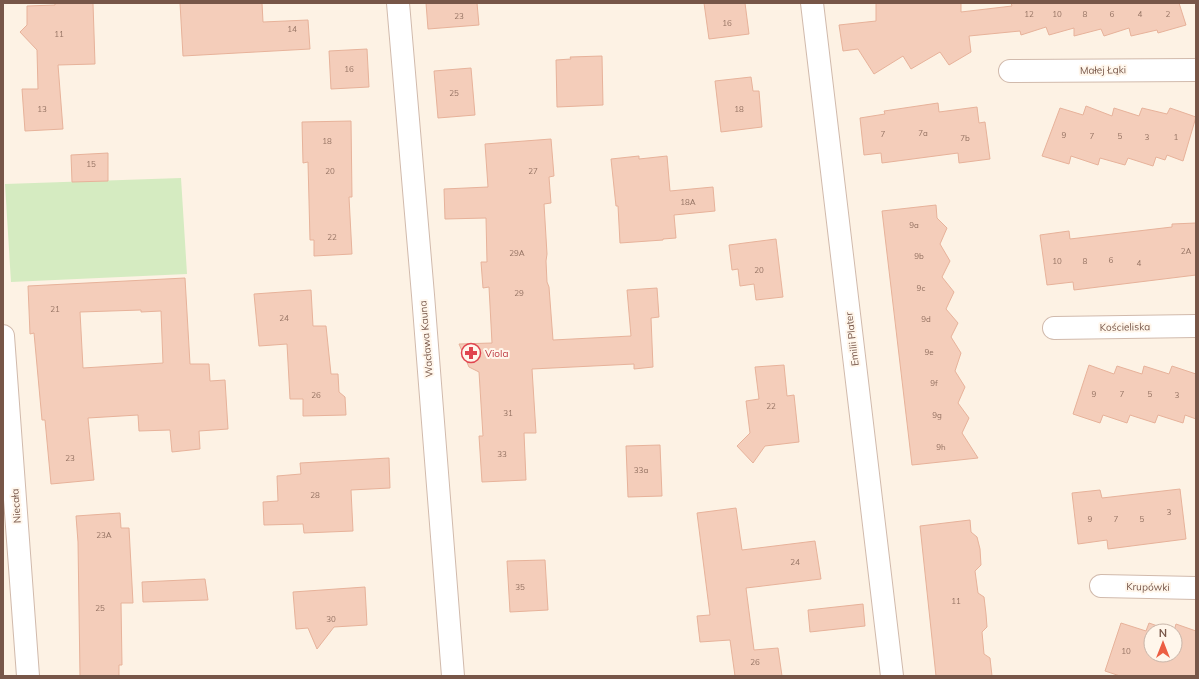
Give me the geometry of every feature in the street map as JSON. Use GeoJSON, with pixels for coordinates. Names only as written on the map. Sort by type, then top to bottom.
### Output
{"type":"FeatureCollection","features":[{"type":"Feature","properties":{"kind":"street","name":"Wacława Kauna"},"geometry":{"type":"LineString","coordinates":[[398,3],[453,676]]}},
{"type":"Feature","properties":{"kind":"street","name":"Emilii Plater"},"geometry":{"type":"LineString","coordinates":[[812,3],[892,676]]}},
{"type":"Feature","properties":{"kind":"street","name":"Małej Łąki"},"geometry":{"type":"LineString","coordinates":[[1010,71],[1196,70]]}},
{"type":"Feature","properties":{"kind":"street","name":"Kościeliska"},"geometry":{"type":"LineString","coordinates":[[1054,328],[1196,326]]}},
{"type":"Feature","properties":{"kind":"street","name":"Niecała"},"geometry":{"type":"LineString","coordinates":[[3,336],[11,559],[28,676]]}},
{"type":"Feature","properties":{"kind":"street","name":"Krupówki"},"geometry":{"type":"LineString","coordinates":[[1101,586],[1196,588]]}},
{"type":"Feature","properties":{"kind":"green space"},"geometry":{"type":"Polygon","coordinates":[[[181,178],[187,274],[11,282],[5,184],[181,178]]]}},
{"type":"Feature","properties":{"kind":"building"},"geometry":{"type":"Polygon","coordinates":[[[55,3],[93,3],[95,64],[58,65],[63,129],[25,131],[22,89],[38,89],[37,50],[20,32],[27,25],[27,6],[55,5],[55,3]]]}},
{"type":"Feature","properties":{"kind":"building"},"geometry":{"type":"Polygon","coordinates":[[[180,3],[262,3],[263,22],[308,20],[310,49],[183,56],[180,3]]]}},
{"type":"Feature","properties":{"kind":"building"},"geometry":{"type":"Polygon","coordinates":[[[426,3],[477,3],[479,25],[428,29],[426,3]]]}},
{"type":"Feature","properties":{"kind":"building"},"geometry":{"type":"Polygon","coordinates":[[[704,3],[745,3],[749,34],[709,39],[704,3]]]}},
{"type":"Feature","properties":{"kind":"building"},"geometry":{"type":"Polygon","coordinates":[[[876,3],[961,3],[961,12],[1012,6],[1011,3],[1179,3],[1186,25],[1158,33],[1157,30],[1131,36],[1129,28],[1104,36],[1101,29],[1074,36],[1074,28],[1049,35],[1046,27],[1021,35],[1020,31],[969,36],[971,52],[949,65],[940,52],[911,69],[903,56],[874,74],[858,49],[843,51],[839,25],[876,21],[876,3]]]}},
{"type":"Feature","properties":{"kind":"building"},"geometry":{"type":"Polygon","coordinates":[[[367,49],[369,87],[331,89],[329,51],[367,49]]]}},
{"type":"Feature","properties":{"kind":"building"},"geometry":{"type":"Polygon","coordinates":[[[602,56],[603,105],[557,107],[556,60],[571,59],[570,57],[602,56]]]}},
{"type":"Feature","properties":{"kind":"building"},"geometry":{"type":"Polygon","coordinates":[[[471,68],[475,115],[438,118],[434,71],[471,68]]]}},
{"type":"Feature","properties":{"kind":"building"},"geometry":{"type":"Polygon","coordinates":[[[751,77],[753,91],[759,91],[762,127],[721,132],[715,81],[751,77]]]}},
{"type":"Feature","properties":{"kind":"building"},"geometry":{"type":"Polygon","coordinates":[[[938,103],[939,112],[977,107],[979,123],[985,122],[990,159],[959,163],[958,153],[882,163],[881,153],[864,155],[860,118],[885,114],[884,111],[938,103]]]}},
{"type":"Feature","properties":{"kind":"building"},"geometry":{"type":"Polygon","coordinates":[[[1086,106],[1112,116],[1114,108],[1139,116],[1142,108],[1167,114],[1170,108],[1196,117],[1183,161],[1167,155],[1165,160],[1156,157],[1153,166],[1128,158],[1125,165],[1100,158],[1098,165],[1071,156],[1069,164],[1042,156],[1060,108],[1083,115],[1086,106]]]}},
{"type":"Feature","properties":{"kind":"building"},"geometry":{"type":"Polygon","coordinates":[[[351,121],[352,197],[349,197],[352,254],[314,256],[314,240],[310,240],[308,162],[303,163],[302,122],[351,121]]]}},
{"type":"Feature","properties":{"kind":"building"},"geometry":{"type":"Polygon","coordinates":[[[551,139],[554,176],[549,177],[551,203],[544,204],[547,282],[549,287],[553,340],[631,336],[627,290],[657,288],[659,317],[651,318],[653,367],[634,369],[634,364],[532,369],[536,433],[524,433],[526,480],[482,482],[479,436],[483,436],[479,372],[469,367],[459,344],[492,343],[489,287],[483,288],[481,262],[487,262],[486,218],[445,219],[444,189],[488,187],[485,144],[551,139]]]}},
{"type":"Feature","properties":{"kind":"building"},"geometry":{"type":"Polygon","coordinates":[[[108,153],[108,181],[72,182],[71,155],[108,153]]]}},
{"type":"Feature","properties":{"kind":"building"},"geometry":{"type":"Polygon","coordinates":[[[639,156],[639,159],[667,156],[670,191],[713,187],[715,211],[674,215],[676,238],[620,243],[618,206],[616,206],[611,159],[639,156]]]}},
{"type":"Feature","properties":{"kind":"building"},"geometry":{"type":"Polygon","coordinates":[[[936,205],[937,218],[947,228],[940,244],[950,261],[942,277],[954,292],[946,309],[958,323],[951,337],[961,353],[955,371],[965,387],[958,403],[969,418],[962,433],[978,458],[912,465],[882,211],[936,205]]]}},
{"type":"Feature","properties":{"kind":"building"},"geometry":{"type":"Polygon","coordinates":[[[1196,223],[1196,275],[1074,290],[1073,282],[1047,285],[1040,235],[1069,231],[1070,239],[1172,227],[1172,224],[1196,223]]]}},
{"type":"Feature","properties":{"kind":"building"},"geometry":{"type":"Polygon","coordinates":[[[776,239],[783,297],[756,300],[754,284],[740,286],[738,269],[732,270],[729,245],[776,239]]]}},
{"type":"Feature","properties":{"kind":"building"},"geometry":{"type":"Polygon","coordinates":[[[185,278],[190,364],[209,364],[210,381],[225,380],[228,429],[199,431],[200,449],[172,452],[170,430],[139,431],[138,415],[88,418],[94,480],[51,484],[45,420],[42,420],[34,333],[30,334],[28,286],[185,278]],[[141,310],[80,312],[83,368],[163,363],[161,311],[141,312],[141,310]]]}},
{"type":"Feature","properties":{"kind":"building"},"geometry":{"type":"Polygon","coordinates":[[[311,290],[313,326],[326,326],[331,374],[338,374],[339,392],[345,397],[346,415],[303,416],[303,399],[290,399],[287,344],[259,346],[254,294],[311,290]]]}},
{"type":"Feature","properties":{"kind":"building"},"geometry":{"type":"Polygon","coordinates":[[[784,365],[787,396],[794,395],[799,442],[765,446],[753,463],[737,446],[750,433],[746,401],[759,399],[755,367],[784,365]]]}},
{"type":"Feature","properties":{"kind":"building"},"geometry":{"type":"Polygon","coordinates":[[[1089,365],[1114,374],[1117,366],[1142,374],[1144,366],[1169,374],[1172,366],[1196,374],[1196,419],[1185,415],[1183,423],[1158,415],[1155,423],[1130,415],[1127,423],[1103,415],[1100,423],[1073,414],[1089,365]]]}},
{"type":"Feature","properties":{"kind":"building"},"geometry":{"type":"Polygon","coordinates":[[[660,445],[662,496],[628,497],[626,446],[660,445]]]}},
{"type":"Feature","properties":{"kind":"building"},"geometry":{"type":"Polygon","coordinates":[[[389,458],[390,488],[351,490],[353,531],[304,533],[303,524],[264,525],[263,502],[278,501],[277,476],[301,474],[300,463],[389,458]]]}},
{"type":"Feature","properties":{"kind":"building"},"geometry":{"type":"Polygon","coordinates":[[[1180,489],[1186,539],[1108,549],[1107,540],[1078,544],[1072,493],[1100,490],[1102,498],[1180,489]]]}},
{"type":"Feature","properties":{"kind":"building"},"geometry":{"type":"Polygon","coordinates":[[[736,508],[742,550],[815,541],[821,579],[746,588],[754,650],[778,648],[782,676],[735,676],[730,640],[700,642],[697,616],[710,615],[697,513],[736,508]]]}},
{"type":"Feature","properties":{"kind":"building"},"geometry":{"type":"Polygon","coordinates":[[[120,513],[121,528],[129,528],[133,603],[121,603],[122,665],[119,665],[119,676],[80,676],[78,542],[76,516],[120,513]]]}},
{"type":"Feature","properties":{"kind":"building"},"geometry":{"type":"Polygon","coordinates":[[[970,520],[971,532],[977,537],[980,549],[981,565],[975,571],[978,593],[984,597],[987,627],[982,632],[984,654],[990,658],[992,676],[936,676],[920,526],[970,520]]]}},
{"type":"Feature","properties":{"kind":"building"},"geometry":{"type":"Polygon","coordinates":[[[545,560],[548,610],[510,612],[507,561],[545,560]]]}},
{"type":"Feature","properties":{"kind":"building"},"geometry":{"type":"Polygon","coordinates":[[[205,579],[208,600],[143,602],[142,582],[205,579]]]}},
{"type":"Feature","properties":{"kind":"building"},"geometry":{"type":"Polygon","coordinates":[[[365,587],[367,625],[334,627],[317,649],[308,628],[296,629],[293,592],[365,587]]]}},
{"type":"Feature","properties":{"kind":"building"},"geometry":{"type":"Polygon","coordinates":[[[863,604],[865,626],[810,632],[808,610],[863,604]]]}},
{"type":"Feature","properties":{"kind":"building"},"geometry":{"type":"Polygon","coordinates":[[[1121,623],[1143,630],[1143,663],[1183,663],[1183,626],[1196,631],[1196,676],[1120,676],[1105,671],[1121,623]]]}},
{"type":"Feature","properties":{"kind":"place","name":"Viola"},"geometry":{"type":"Point","coordinates":[471,353]}}]}
